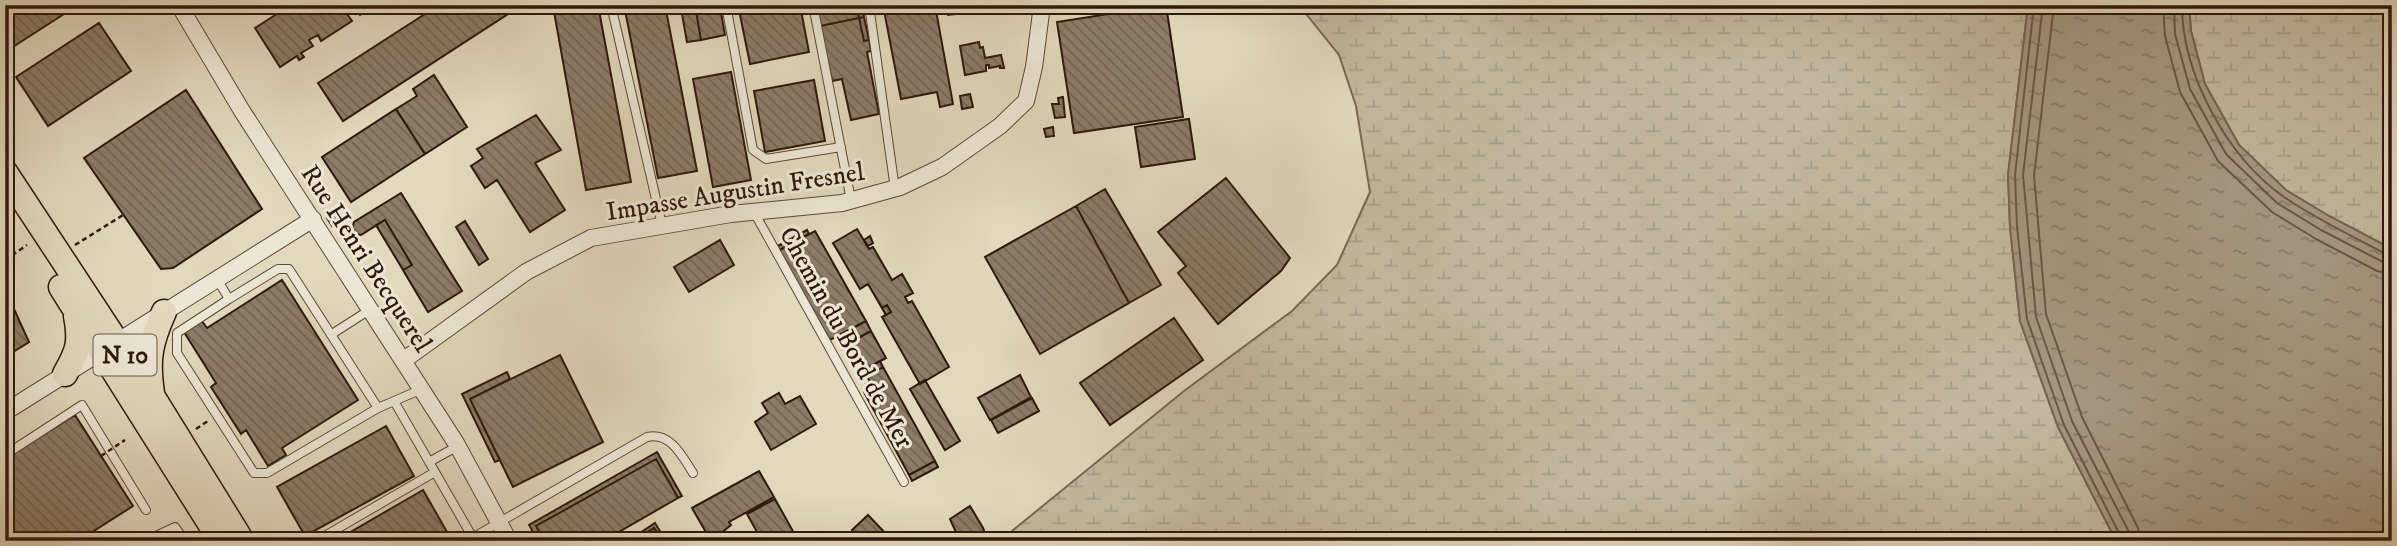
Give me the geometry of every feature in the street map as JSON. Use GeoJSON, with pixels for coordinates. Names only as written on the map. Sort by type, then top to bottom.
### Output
{"type":"FeatureCollection","features":[{"type":"Feature","properties":{"kind":"main road","name":"N 10"},"geometry":{"type":"LineString","coordinates":[[5,173],[221,541]]}},
{"type":"Feature","properties":{"kind":"main road","name":"N 10"},"geometry":{"type":"LineString","coordinates":[[5,198],[75,309],[153,397],[242,541]]}},
{"type":"Feature","properties":{"kind":"main road"},"geometry":{"type":"LineString","coordinates":[[65,374],[79,344],[75,309]]}},
{"type":"Feature","properties":{"kind":"main road"},"geometry":{"type":"LineString","coordinates":[[153,397],[149,358],[155,331],[164,312]]}},
{"type":"Feature","properties":{"kind":"street","name":"Rue Henri Becquerel"},"geometry":{"type":"LineString","coordinates":[[179,5],[242,111],[458,446],[509,541]]}},
{"type":"Feature","properties":{"kind":"street","name":"Impasse Augustin Fresnel"},"geometry":{"type":"LineString","coordinates":[[404,360],[536,266],[591,238],[662,225],[851,200],[895,189],[942,167],[1000,126],[1026,101],[1034,67],[1042,5]]}},
{"type":"Feature","properties":{"kind":"street"},"geometry":{"type":"LineString","coordinates":[[5,412],[313,219]]}},
{"type":"Feature","properties":{"kind":"lane"},"geometry":{"type":"LineString","coordinates":[[611,5],[662,225]]}},
{"type":"Feature","properties":{"kind":"lane"},"geometry":{"type":"LineString","coordinates":[[726,5],[753,150],[766,159],[841,147]]}},
{"type":"Feature","properties":{"kind":"lane"},"geometry":{"type":"LineString","coordinates":[[813,5],[851,200]]}},
{"type":"Feature","properties":{"kind":"lane"},"geometry":{"type":"LineString","coordinates":[[869,5],[895,189]]}},
{"type":"Feature","properties":{"kind":"lane","name":"Chemin du Bord de Mer"},"geometry":{"type":"LineString","coordinates":[[754,212],[904,482]]}},
{"type":"Feature","properties":{"kind":"lane"},"geometry":{"type":"LineString","coordinates":[[378,408],[289,269],[278,269],[177,333],[177,353],[254,473],[267,473],[378,408],[422,389]]}},
{"type":"Feature","properties":{"kind":"lane"},"geometry":{"type":"LineString","coordinates":[[217,279],[229,299]]}},
{"type":"Feature","properties":{"kind":"lane"},"geometry":{"type":"LineString","coordinates":[[332,334],[371,309]]}},
{"type":"Feature","properties":{"kind":"lane"},"geometry":{"type":"LineString","coordinates":[[394,401],[470,539],[647,437],[655,435],[675,445],[693,473]]}},
{"type":"Feature","properties":{"kind":"lane"},"geometry":{"type":"LineString","coordinates":[[5,455],[82,405],[146,510]]}},
{"type":"Feature","properties":{"kind":"lane"},"geometry":{"type":"LineString","coordinates":[[429,462],[458,446]]}},
{"type":"Feature","properties":{"kind":"lane"},"geometry":{"type":"LineString","coordinates":[[316,541],[435,472]]}},
{"type":"Feature","properties":{"kind":"lane"},"geometry":{"type":"LineString","coordinates":[[145,541],[175,527],[185,541]]}},
{"type":"Feature","properties":{"kind":"path"},"geometry":{"type":"LineString","coordinates":[[83,240],[122,215]]}},
{"type":"Feature","properties":{"kind":"path"},"geometry":{"type":"LineString","coordinates":[[7,259],[32,241]]}},
{"type":"Feature","properties":{"kind":"path"},"geometry":{"type":"LineString","coordinates":[[194,430],[204,423]]}},
{"type":"Feature","properties":{"kind":"path"},"geometry":{"type":"LineString","coordinates":[[101,456],[125,440]]}},
{"type":"Feature","properties":{"kind":"green space"},"geometry":{"type":"Polygon","coordinates":[[[1299,5],[2028,5],[2008,175],[2010,227],[2020,321],[2058,427],[2116,541],[1005,541],[1012,531],[1184,391],[1292,311],[1337,265],[1370,192],[1356,106],[1339,55],[1299,5]]]}},
{"type":"Feature","properties":{"kind":"green space"},"geometry":{"type":"Polygon","coordinates":[[[2189,5],[2392,5],[2392,249],[2286,190],[2239,145],[2205,84],[2191,31],[2189,5]]]}},
{"type":"Feature","properties":{"kind":"water"},"geometry":{"type":"Polygon","coordinates":[[[2028,5],[2189,5],[2191,31],[2205,84],[2239,145],[2286,190],[2392,249],[2392,541],[2116,541],[2058,427],[2020,321],[2010,227],[2008,175],[2028,5]]]}},
{"type":"Feature","properties":{"kind":"building"},"geometry":{"type":"Polygon","coordinates":[[[5,5],[78,5],[5,52],[5,5]]]}},
{"type":"Feature","properties":{"kind":"building"},"geometry":{"type":"Polygon","coordinates":[[[291,5],[376,5],[360,15],[356,9],[347,14],[352,21],[321,41],[318,35],[309,40],[313,46],[301,53],[304,57],[299,60],[297,56],[280,67],[255,28],[291,5]]]}},
{"type":"Feature","properties":{"kind":"building"},"geometry":{"type":"Polygon","coordinates":[[[439,5],[522,5],[343,121],[318,83],[439,5]]]}},
{"type":"Feature","properties":{"kind":"building"},"geometry":{"type":"Polygon","coordinates":[[[598,5],[631,182],[586,190],[553,6],[598,5]]]}},
{"type":"Feature","properties":{"kind":"building"},"geometry":{"type":"Polygon","coordinates":[[[624,5],[665,5],[697,171],[658,178],[624,5]]]}},
{"type":"Feature","properties":{"kind":"building"},"geometry":{"type":"Polygon","coordinates":[[[738,5],[800,5],[809,52],[750,64],[738,5]]]}},
{"type":"Feature","properties":{"kind":"building"},"geometry":{"type":"Polygon","coordinates":[[[815,5],[856,5],[859,18],[820,26],[815,5]]]}},
{"type":"Feature","properties":{"kind":"building"},"geometry":{"type":"Polygon","coordinates":[[[856,5],[861,5],[864,17],[859,18],[856,5]]]}},
{"type":"Feature","properties":{"kind":"building"},"geometry":{"type":"Polygon","coordinates":[[[883,5],[935,5],[953,104],[940,107],[937,92],[901,99],[883,5]]]}},
{"type":"Feature","properties":{"kind":"building"},"geometry":{"type":"Polygon","coordinates":[[[946,5],[955,5],[957,14],[948,15],[946,5]]]}},
{"type":"Feature","properties":{"kind":"building"},"geometry":{"type":"Polygon","coordinates":[[[955,5],[1005,5],[957,14],[955,5]]]}},
{"type":"Feature","properties":{"kind":"building"},"geometry":{"type":"Polygon","coordinates":[[[1166,5],[1183,117],[1074,133],[1057,22],[1166,5]]]}},
{"type":"Feature","properties":{"kind":"building"},"geometry":{"type":"Polygon","coordinates":[[[720,7],[725,35],[701,40],[696,11],[720,7]]]}},
{"type":"Feature","properties":{"kind":"building"},"geometry":{"type":"Polygon","coordinates":[[[696,11],[701,40],[687,42],[682,14],[696,11]]]}},
{"type":"Feature","properties":{"kind":"building"},"geometry":{"type":"Polygon","coordinates":[[[864,17],[869,40],[864,41],[859,18],[864,17]]]}},
{"type":"Feature","properties":{"kind":"building"},"geometry":{"type":"Polygon","coordinates":[[[859,18],[864,41],[869,40],[871,51],[867,52],[879,114],[851,120],[842,79],[832,81],[820,26],[859,18]]]}},
{"type":"Feature","properties":{"kind":"building"},"geometry":{"type":"Polygon","coordinates":[[[99,23],[131,71],[48,126],[16,77],[99,23]]]}},
{"type":"Feature","properties":{"kind":"building"},"geometry":{"type":"Polygon","coordinates":[[[979,42],[985,58],[1001,55],[1004,68],[989,68],[989,65],[986,65],[986,71],[965,75],[960,46],[979,42]]]}},
{"type":"Feature","properties":{"kind":"building"},"geometry":{"type":"Polygon","coordinates":[[[731,72],[751,180],[713,187],[693,79],[731,72]]]}},
{"type":"Feature","properties":{"kind":"building"},"geometry":{"type":"Polygon","coordinates":[[[434,75],[467,127],[425,154],[396,109],[417,96],[413,89],[434,75]]]}},
{"type":"Feature","properties":{"kind":"building"},"geometry":{"type":"Polygon","coordinates":[[[814,80],[825,141],[765,152],[754,91],[814,80]]]}},
{"type":"Feature","properties":{"kind":"building"},"geometry":{"type":"Polygon","coordinates":[[[186,90],[262,209],[173,268],[161,269],[84,158],[186,90]]]}},
{"type":"Feature","properties":{"kind":"building"},"geometry":{"type":"Polygon","coordinates":[[[970,94],[973,107],[962,109],[960,96],[970,94]]]}},
{"type":"Feature","properties":{"kind":"building"},"geometry":{"type":"Polygon","coordinates":[[[1063,97],[1065,117],[1055,118],[1052,104],[1059,104],[1058,98],[1063,97]]]}},
{"type":"Feature","properties":{"kind":"building"},"geometry":{"type":"Polygon","coordinates":[[[396,109],[425,154],[351,202],[322,157],[396,109]]]}},
{"type":"Feature","properties":{"kind":"building"},"geometry":{"type":"Polygon","coordinates":[[[536,115],[561,150],[535,163],[565,210],[530,232],[497,180],[485,188],[471,166],[483,158],[477,149],[536,115]]]}},
{"type":"Feature","properties":{"kind":"building"},"geometry":{"type":"Polygon","coordinates":[[[1189,119],[1195,159],[1141,167],[1135,127],[1189,119]]]}},
{"type":"Feature","properties":{"kind":"building"},"geometry":{"type":"Polygon","coordinates":[[[1053,127],[1054,136],[1046,137],[1044,129],[1053,127]]]}},
{"type":"Feature","properties":{"kind":"building"},"geometry":{"type":"Polygon","coordinates":[[[1226,178],[1290,258],[1281,271],[1218,324],[1178,273],[1186,266],[1158,232],[1226,178]]]}},
{"type":"Feature","properties":{"kind":"building"},"geometry":{"type":"Polygon","coordinates":[[[1105,189],[1161,285],[1129,303],[1076,206],[1105,189]]]}},
{"type":"Feature","properties":{"kind":"building"},"geometry":{"type":"Polygon","coordinates":[[[401,193],[462,291],[428,312],[403,270],[412,265],[385,220],[361,235],[354,234],[352,230],[354,222],[401,193]]]}},
{"type":"Feature","properties":{"kind":"building"},"geometry":{"type":"Polygon","coordinates":[[[1076,206],[1129,303],[1040,354],[985,257],[1076,206]]]}},
{"type":"Feature","properties":{"kind":"building"},"geometry":{"type":"Polygon","coordinates":[[[336,212],[341,221],[332,226],[327,218],[336,212]]]}},
{"type":"Feature","properties":{"kind":"building"},"geometry":{"type":"Polygon","coordinates":[[[385,220],[412,265],[403,270],[376,225],[385,220]]]}},
{"type":"Feature","properties":{"kind":"building"},"geometry":{"type":"Polygon","coordinates":[[[465,221],[488,259],[479,265],[456,227],[465,221]]]}},
{"type":"Feature","properties":{"kind":"building"},"geometry":{"type":"Polygon","coordinates":[[[857,229],[869,249],[873,247],[892,280],[902,274],[913,293],[905,297],[908,303],[912,301],[949,367],[920,384],[882,317],[891,312],[887,305],[882,308],[868,284],[860,289],[833,243],[857,229]]]}},
{"type":"Feature","properties":{"kind":"building"},"geometry":{"type":"Polygon","coordinates":[[[807,230],[809,234],[778,251],[776,247],[807,230]]]}},
{"type":"Feature","properties":{"kind":"building"},"geometry":{"type":"Polygon","coordinates":[[[815,231],[866,321],[828,341],[778,251],[815,231]]]}},
{"type":"Feature","properties":{"kind":"building"},"geometry":{"type":"Polygon","coordinates":[[[870,236],[873,243],[868,246],[864,240],[870,236]]]}},
{"type":"Feature","properties":{"kind":"building"},"geometry":{"type":"Polygon","coordinates":[[[720,240],[734,265],[689,292],[674,267],[720,240]]]}},
{"type":"Feature","properties":{"kind":"building"},"geometry":{"type":"Polygon","coordinates":[[[282,280],[358,400],[282,448],[286,455],[268,466],[246,430],[241,434],[211,387],[216,383],[184,332],[201,320],[207,328],[282,280]]]}},
{"type":"Feature","properties":{"kind":"building"},"geometry":{"type":"Polygon","coordinates":[[[5,289],[29,342],[5,357],[5,289]]]}},
{"type":"Feature","properties":{"kind":"building"},"geometry":{"type":"Polygon","coordinates":[[[887,305],[891,312],[886,315],[882,308],[887,305]]]}},
{"type":"Feature","properties":{"kind":"building"},"geometry":{"type":"Polygon","coordinates":[[[1174,318],[1203,360],[1110,425],[1080,383],[1174,318]]]}},
{"type":"Feature","properties":{"kind":"building"},"geometry":{"type":"Polygon","coordinates":[[[866,321],[871,331],[851,342],[846,332],[866,321]]]}},
{"type":"Feature","properties":{"kind":"building"},"geometry":{"type":"Polygon","coordinates":[[[871,331],[886,358],[864,370],[849,343],[871,331]]]}},
{"type":"Feature","properties":{"kind":"building"},"geometry":{"type":"Polygon","coordinates":[[[560,355],[603,442],[513,487],[470,399],[560,355]]]}},
{"type":"Feature","properties":{"kind":"building"},"geometry":{"type":"Polygon","coordinates":[[[880,361],[883,367],[867,376],[864,370],[880,361]]]}},
{"type":"Feature","properties":{"kind":"building"},"geometry":{"type":"Polygon","coordinates":[[[883,367],[935,461],[909,475],[864,392],[868,389],[866,384],[870,382],[867,376],[883,367]]]}},
{"type":"Feature","properties":{"kind":"building"},"geometry":{"type":"Polygon","coordinates":[[[507,372],[510,379],[470,399],[500,460],[495,462],[462,394],[507,372]]]}},
{"type":"Feature","properties":{"kind":"building"},"geometry":{"type":"Polygon","coordinates":[[[1020,375],[1031,397],[990,420],[978,398],[1020,375]]]}},
{"type":"Feature","properties":{"kind":"building"},"geometry":{"type":"Polygon","coordinates":[[[925,380],[960,441],[945,450],[910,389],[925,380]]]}},
{"type":"Feature","properties":{"kind":"building"},"geometry":{"type":"Polygon","coordinates":[[[779,393],[785,404],[800,396],[816,424],[771,450],[755,422],[768,413],[762,403],[779,393]]]}},
{"type":"Feature","properties":{"kind":"building"},"geometry":{"type":"Polygon","coordinates":[[[1032,398],[1039,411],[998,433],[991,420],[1032,398]]]}},
{"type":"Feature","properties":{"kind":"building"},"geometry":{"type":"Polygon","coordinates":[[[75,415],[133,506],[78,541],[19,541],[5,520],[5,459],[75,415]]]}},
{"type":"Feature","properties":{"kind":"building"},"geometry":{"type":"Polygon","coordinates":[[[386,426],[414,476],[305,536],[277,487],[386,426]]]}},
{"type":"Feature","properties":{"kind":"building"},"geometry":{"type":"Polygon","coordinates":[[[657,452],[682,496],[678,498],[656,459],[536,526],[544,541],[538,541],[529,525],[657,452]]]}},
{"type":"Feature","properties":{"kind":"building"},"geometry":{"type":"Polygon","coordinates":[[[656,459],[678,498],[603,541],[544,541],[536,526],[656,459]]]}},
{"type":"Feature","properties":{"kind":"building"},"geometry":{"type":"Polygon","coordinates":[[[935,461],[938,467],[912,481],[909,475],[935,461]]]}},
{"type":"Feature","properties":{"kind":"building"},"geometry":{"type":"Polygon","coordinates":[[[759,471],[774,497],[729,522],[731,525],[711,541],[692,508],[759,471]]]}},
{"type":"Feature","properties":{"kind":"building"},"geometry":{"type":"Polygon","coordinates":[[[423,490],[451,539],[448,541],[335,541],[423,490]]]}},
{"type":"Feature","properties":{"kind":"building"},"geometry":{"type":"Polygon","coordinates":[[[775,499],[794,533],[780,541],[762,541],[747,514],[775,499]]]}},
{"type":"Feature","properties":{"kind":"building"},"geometry":{"type":"Polygon","coordinates":[[[970,506],[988,541],[960,541],[950,519],[970,506]]]}},
{"type":"Feature","properties":{"kind":"building"},"geometry":{"type":"Polygon","coordinates":[[[868,515],[888,536],[883,541],[862,541],[852,530],[868,515]]]}},
{"type":"Feature","properties":{"kind":"building"},"geometry":{"type":"Polygon","coordinates":[[[655,523],[666,541],[662,541],[654,528],[634,541],[628,541],[655,523]]]}},
{"type":"Feature","properties":{"kind":"building"},"geometry":{"type":"Polygon","coordinates":[[[654,528],[662,541],[634,541],[654,528]]]}},
{"type":"Feature","properties":{"kind":"building"},"geometry":{"type":"Polygon","coordinates":[[[173,532],[178,541],[157,541],[173,532]]]}}]}
